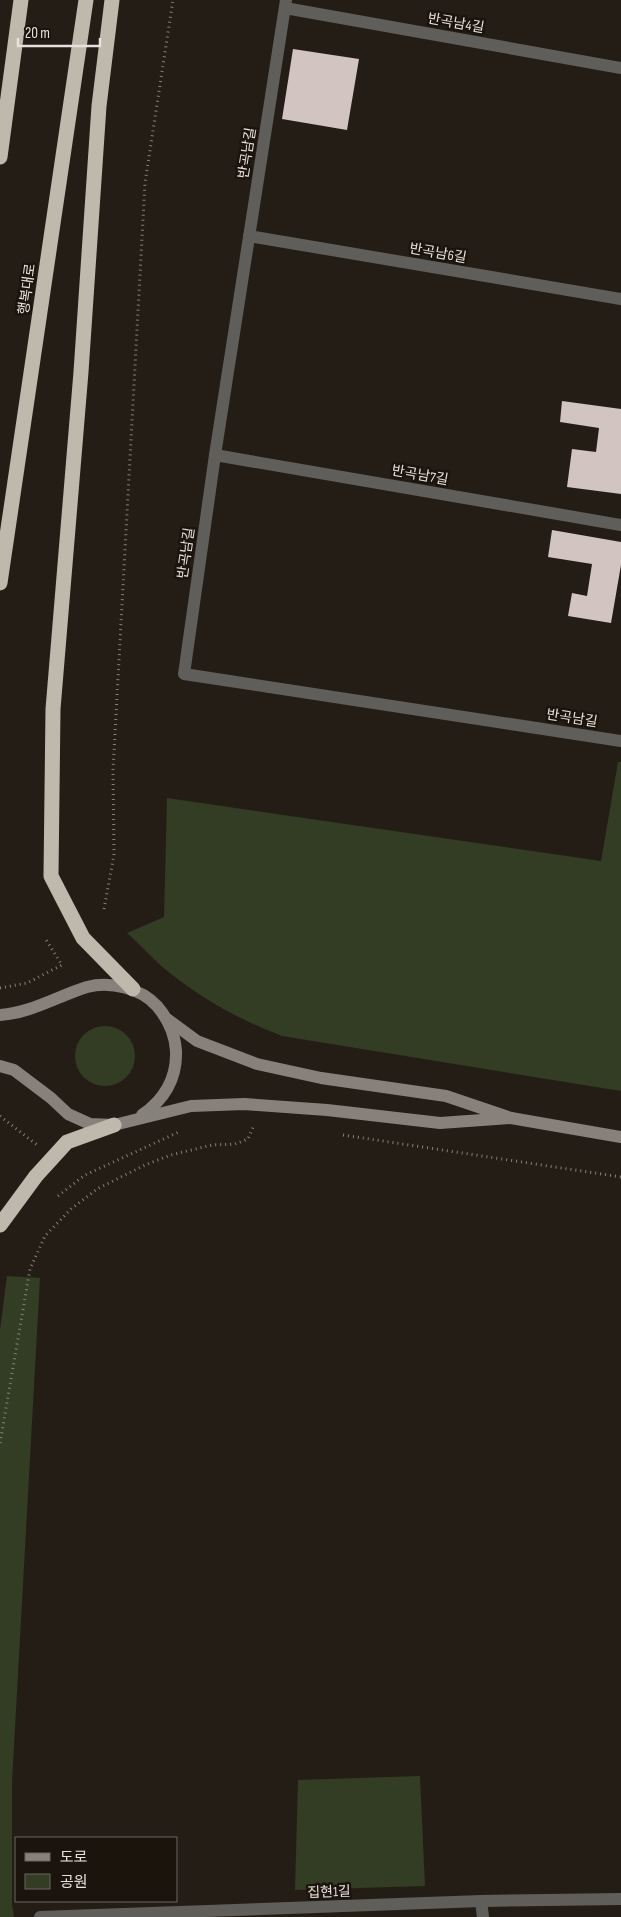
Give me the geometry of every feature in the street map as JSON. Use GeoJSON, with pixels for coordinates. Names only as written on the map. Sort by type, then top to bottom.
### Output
{"type":"FeatureCollection","features":[{"type":"Feature","properties":{"kind":"highway"},"geometry":{"type":"LineString","coordinates":[[0,157],[21,0]]}},
{"type":"Feature","properties":{"kind":"highway","name":"행복대로"},"geometry":{"type":"LineString","coordinates":[[0,583],[86,0]]}},
{"type":"Feature","properties":{"kind":"highway"},"geometry":{"type":"LineString","coordinates":[[112,0],[100,106],[81,372],[53,709],[51,876],[83,938],[133,990]]}},
{"type":"Feature","properties":{"kind":"highway"},"geometry":{"type":"LineString","coordinates":[[0,1225],[36,1176],[67,1142],[114,1125]]}},
{"type":"Feature","properties":{"kind":"street","name":"반곡남4길"},"geometry":{"type":"LineString","coordinates":[[286,4],[621,68]]}},
{"type":"Feature","properties":{"kind":"street","name":"반곡남길"},"geometry":{"type":"LineString","coordinates":[[286,4],[215,455],[184,674],[621,741]]}},
{"type":"Feature","properties":{"kind":"street","name":"반곡남6길"},"geometry":{"type":"LineString","coordinates":[[249,236],[621,299]]}},
{"type":"Feature","properties":{"kind":"street","name":"반곡남7길"},"geometry":{"type":"LineString","coordinates":[[215,455],[621,525]]}},
{"type":"Feature","properties":{"kind":"street"},"geometry":{"type":"LineString","coordinates":[[0,1015],[54,1001],[88,987],[111,985],[133,990],[153,1002],[167,1019],[197,1041],[257,1064],[321,1078],[446,1096],[511,1118],[621,1137]]}},
{"type":"Feature","properties":{"kind":"street"},"geometry":{"type":"LineString","coordinates":[[136,1119],[156,1106],[169,1087],[176,1064],[176,1041],[167,1019]]}},
{"type":"Feature","properties":{"kind":"street"},"geometry":{"type":"LineString","coordinates":[[0,1066],[14,1070],[51,1098],[68,1114],[90,1124],[114,1125],[191,1106],[244,1104],[327,1110],[440,1124],[511,1118]]}},
{"type":"Feature","properties":{"kind":"street","name":"집현1길"},"geometry":{"type":"LineString","coordinates":[[40,1917],[247,1914],[481,1901],[621,1899]]}},
{"type":"Feature","properties":{"kind":"street"},"geometry":{"type":"LineString","coordinates":[[481,1901],[483,1917]]}},
{"type":"Feature","properties":{"kind":"path"},"geometry":{"type":"LineString","coordinates":[[104,909],[114,856],[113,770],[145,183],[173,0]]}},
{"type":"Feature","properties":{"kind":"path"},"geometry":{"type":"LineString","coordinates":[[0,988],[27,983],[62,965],[45,938]]}},
{"type":"Feature","properties":{"kind":"path"},"geometry":{"type":"LineString","coordinates":[[0,1116],[38,1146],[32,1152]]}},
{"type":"Feature","properties":{"kind":"path"},"geometry":{"type":"LineString","coordinates":[[248,1124],[263,1125]]}},
{"type":"Feature","properties":{"kind":"path"},"geometry":{"type":"LineString","coordinates":[[0,1443],[30,1269],[45,1236],[71,1209],[97,1189],[144,1165],[172,1154],[212,1144],[235,1144],[248,1139],[254,1124]]}},
{"type":"Feature","properties":{"kind":"path"},"geometry":{"type":"LineString","coordinates":[[58,1196],[85,1175],[187,1129]]}},
{"type":"Feature","properties":{"kind":"path"},"geometry":{"type":"LineString","coordinates":[[334,1133],[621,1177]]}},
{"type":"Feature","properties":{"kind":"green space"},"geometry":{"type":"Polygon","coordinates":[[[618,762],[621,762],[621,1091],[282,1036],[240,1018],[201,995],[169,972],[127,933],[164,917],[167,798],[601,861],[618,762]]]}},
{"type":"Feature","properties":{"kind":"green space"},"geometry":{"type":"Polygon","coordinates":[[[99,1026],[111,1026],[122,1031],[130,1039],[135,1050],[133,1068],[122,1081],[111,1086],[99,1086],[88,1081],[80,1073],[75,1062],[75,1050],[80,1039],[88,1031],[99,1026]]]}},
{"type":"Feature","properties":{"kind":"green space"},"geometry":{"type":"Polygon","coordinates":[[[7,1276],[40,1278],[12,1782],[12,1904],[14,1917],[0,1917],[0,1330],[7,1276]]]}},
{"type":"Feature","properties":{"kind":"green space"},"geometry":{"type":"Polygon","coordinates":[[[420,1776],[425,1886],[295,1890],[298,1780],[420,1776]]]}},
{"type":"Feature","properties":{"kind":"building"},"geometry":{"type":"Polygon","coordinates":[[[293,49],[359,59],[347,130],[282,119],[293,49]]]}},
{"type":"Feature","properties":{"kind":"building"},"geometry":{"type":"Polygon","coordinates":[[[562,401],[621,409],[621,494],[567,487],[572,449],[596,452],[599,428],[560,422],[562,401]]]}},
{"type":"Feature","properties":{"kind":"building"},"geometry":{"type":"Polygon","coordinates":[[[552,530],[621,542],[621,565],[611,623],[568,616],[572,593],[587,596],[592,564],[548,557],[552,530]]]}}]}
